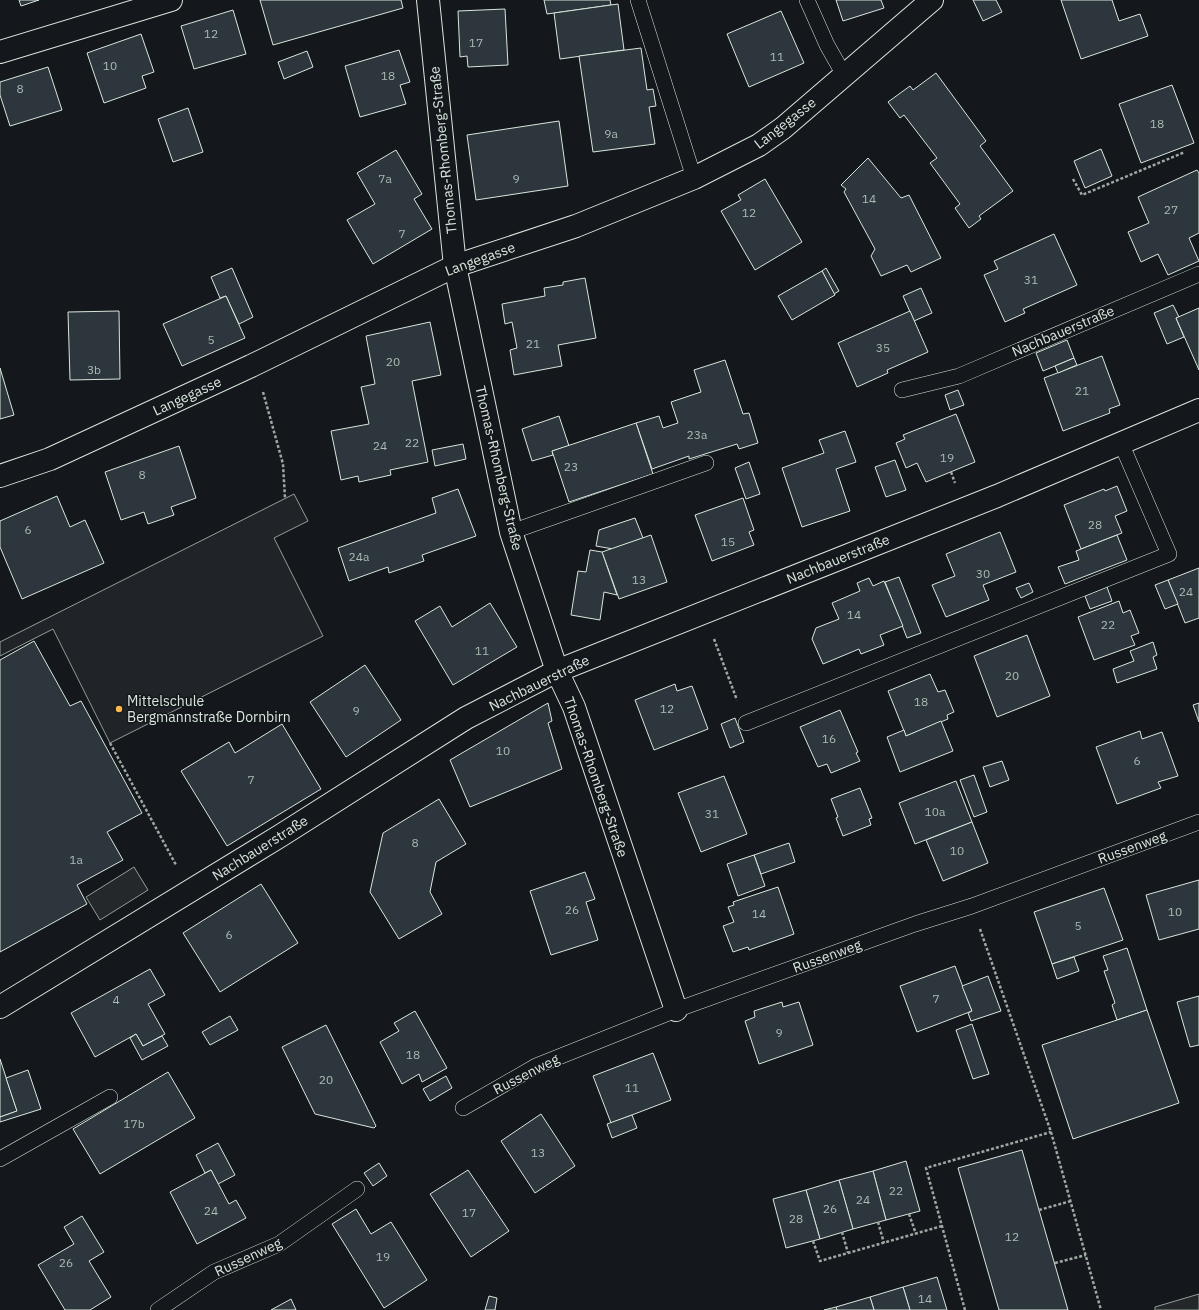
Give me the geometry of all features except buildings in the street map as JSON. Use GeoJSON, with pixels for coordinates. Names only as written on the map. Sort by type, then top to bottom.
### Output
{"type":"FeatureCollection","features":[{"type":"Feature","properties":{"kind":"street"},"geometry":{"type":"LineString","coordinates":[[0,52],[171,0]]}},
{"type":"Feature","properties":{"kind":"street","name":"Thomas-Rhomberg-Straße"},"geometry":{"type":"LineString","coordinates":[[428,0],[455,266],[511,532],[557,671],[574,707],[676,1010]]}},
{"type":"Feature","properties":{"kind":"street","name":"Langegasse"},"geometry":{"type":"LineString","coordinates":[[0,476],[50,459],[251,366],[455,266],[576,226],[694,178],[759,146],[783,128],[932,0]]}},
{"type":"Feature","properties":{"kind":"street","name":"Nachbauerstraße"},"geometry":{"type":"LineString","coordinates":[[0,1008],[280,836],[466,718],[557,671],[990,498],[1199,410]]}},
{"type":"Feature","properties":{"kind":"lane"},"geometry":{"type":"LineString","coordinates":[[638,0],[694,178]]}},
{"type":"Feature","properties":{"kind":"lane"},"geometry":{"type":"LineString","coordinates":[[807,0],[827,45],[844,75]]}},
{"type":"Feature","properties":{"kind":"lane","name":"Nachbauerstraße"},"geometry":{"type":"LineString","coordinates":[[902,390],[959,376],[1199,274]]}},
{"type":"Feature","properties":{"kind":"lane"},"geometry":{"type":"LineString","coordinates":[[746,723],[1169,554],[1120,443]]}},
{"type":"Feature","properties":{"kind":"lane"},"geometry":{"type":"LineString","coordinates":[[511,532],[706,463]]}},
{"type":"Feature","properties":{"kind":"lane","name":"Russenweg"},"geometry":{"type":"LineString","coordinates":[[463,1108],[536,1066],[676,1010],[915,924],[972,906],[1199,822]]}},
{"type":"Feature","properties":{"kind":"lane"},"geometry":{"type":"LineString","coordinates":[[0,1159],[110,1097]]}},
{"type":"Feature","properties":{"kind":"lane","name":"Russenweg"},"geometry":{"type":"LineString","coordinates":[[158,1310],[214,1272],[279,1244],[357,1189]]}},
{"type":"Feature","properties":{"kind":"path"},"geometry":{"type":"LineString","coordinates":[[1073,179],[1082,195],[1184,152]]}},
{"type":"Feature","properties":{"kind":"path"},"geometry":{"type":"LineString","coordinates":[[251,366],[262,387],[283,464],[285,498]]}},
{"type":"Feature","properties":{"kind":"path"},"geometry":{"type":"LineString","coordinates":[[704,612],[746,723]]}},
{"type":"Feature","properties":{"kind":"path"},"geometry":{"type":"LineString","coordinates":[[110,743],[190,890]]}},
{"type":"Feature","properties":{"kind":"path"},"geometry":{"type":"LineString","coordinates":[[972,906],[1051,1132],[1101,1310]]}},
{"type":"Feature","properties":{"kind":"path"},"geometry":{"type":"LineString","coordinates":[[965,1310],[926,1168],[1051,1132]]}},
{"type":"Feature","properties":{"kind":"path"},"geometry":{"type":"LineString","coordinates":[[1039,1210],[1071,1202]]}},
{"type":"Feature","properties":{"kind":"path"},"geometry":{"type":"LineString","coordinates":[[910,1214],[916,1234]]}},
{"type":"Feature","properties":{"kind":"path"},"geometry":{"type":"LineString","coordinates":[[878,1222],[884,1243]]}},
{"type":"Feature","properties":{"kind":"path"},"geometry":{"type":"LineString","coordinates":[[813,1241],[820,1261],[942,1226]]}},
{"type":"Feature","properties":{"kind":"path"},"geometry":{"type":"LineString","coordinates":[[842,1232],[849,1253]]}},
{"type":"Feature","properties":{"kind":"path"},"geometry":{"type":"LineString","coordinates":[[1055,1263],[1086,1255]]}},
{"type":"Feature","properties":{"kind":"shaded area"},"geometry":{"type":"Polygon","coordinates":[[[294,494],[308,521],[274,538],[323,636],[110,743],[53,629],[0,656],[0,642],[294,494]]]}},
{"type":"Feature","properties":{"kind":"shaded area"},"geometry":{"type":"Polygon","coordinates":[[[134,867],[148,890],[100,920],[86,897],[134,867]]]}},
{"type":"Feature","properties":{"kind":"shaded area"},"geometry":{"type":"Polygon","coordinates":[[[1199,1294],[1199,1310],[1155,1310],[1155,1307],[1199,1294]]]}},
{"type":"Feature","properties":{"kind":"place","name":"Mittelschule Bergmannstraße Dornbirn"},"geometry":{"type":"Point","coordinates":[119,709]}}]}
